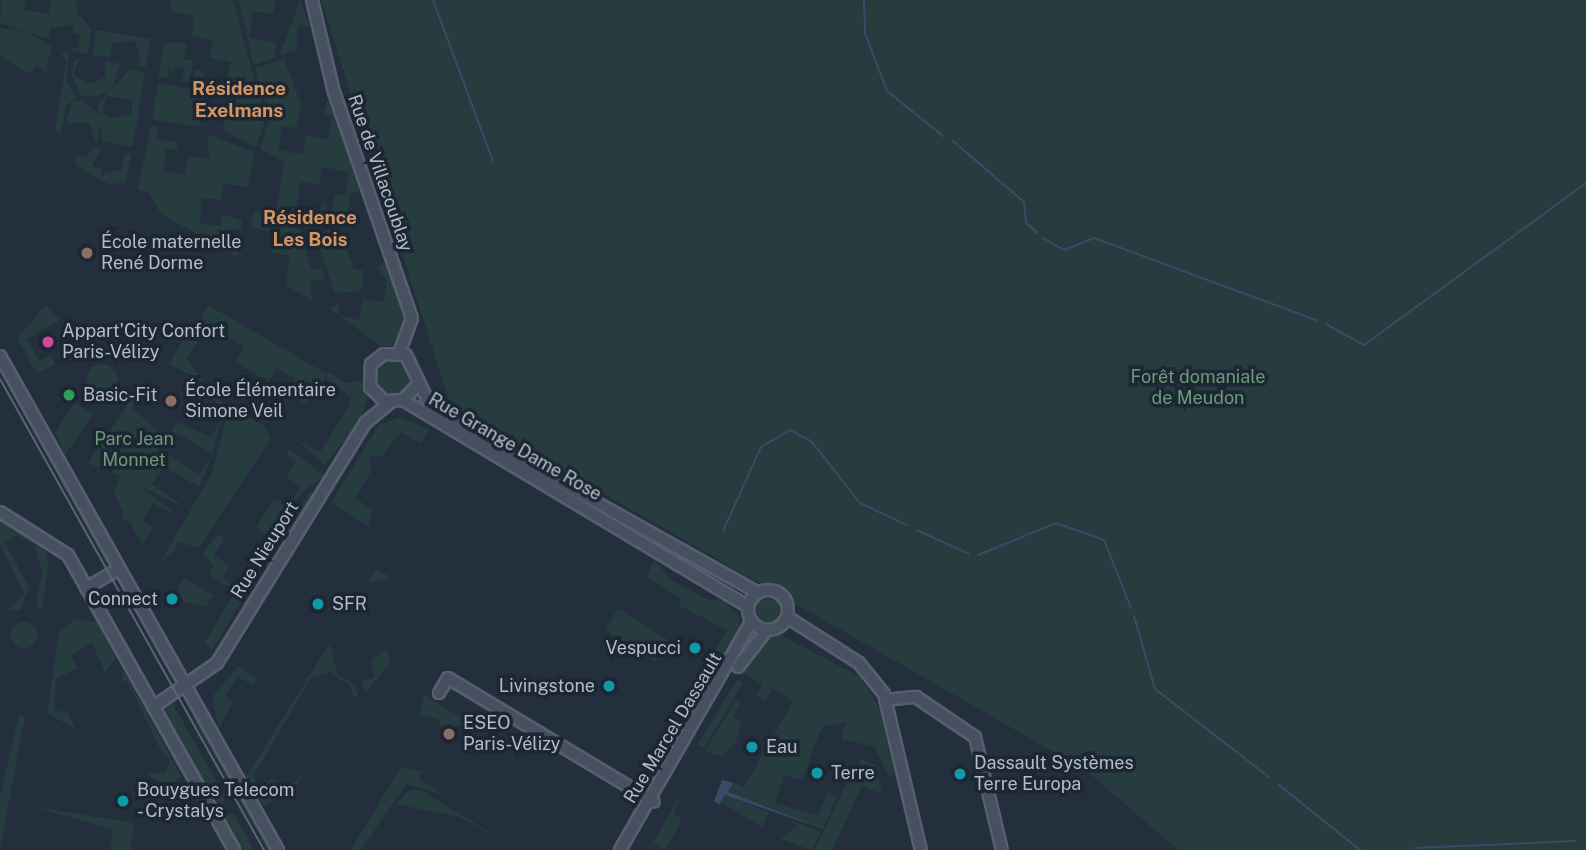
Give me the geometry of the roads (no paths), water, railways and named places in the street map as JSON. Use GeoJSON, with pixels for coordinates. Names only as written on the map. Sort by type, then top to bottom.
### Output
{"type":"FeatureCollection","features":[{"type":"Feature","properties":{"kind":"street","name":"Rue de Villacoublay"},"geometry":{"type":"LineString","coordinates":[[312,0],[334,92],[412,318],[399,353]]}},
{"type":"Feature","properties":{"kind":"street","name":"Rue Grange Dame Rose"},"geometry":{"type":"LineString","coordinates":[[399,353],[416,366],[417,386],[440,415],[757,592]]}},
{"type":"Feature","properties":{"kind":"street"},"geometry":{"type":"LineString","coordinates":[[391,402],[373,392],[371,364],[399,353]]}},
{"type":"Feature","properties":{"kind":"street"},"geometry":{"type":"LineString","coordinates":[[0,356],[278,850]]}},
{"type":"Feature","properties":{"kind":"street"},"geometry":{"type":"LineString","coordinates":[[403,400],[417,386]]}},
{"type":"Feature","properties":{"kind":"street","name":"Rue Nieuport"},"geometry":{"type":"LineString","coordinates":[[153,706],[187,688],[217,663],[365,423],[373,392]]}},
{"type":"Feature","properties":{"kind":"street","name":"Rue Grange Dame Rose"},"geometry":{"type":"LineString","coordinates":[[391,402],[403,400],[747,606]]}},
{"type":"Feature","properties":{"kind":"street","name":"Rue Nieuport"},"geometry":{"type":"LineString","coordinates":[[365,423],[391,402]]}},
{"type":"Feature","properties":{"kind":"street"},"geometry":{"type":"LineString","coordinates":[[0,512],[60,547],[86,588],[234,850]]}},
{"type":"Feature","properties":{"kind":"street"},"geometry":{"type":"LineString","coordinates":[[86,588],[119,569]]}},
{"type":"Feature","properties":{"kind":"street"},"geometry":{"type":"LineString","coordinates":[[757,592],[782,596],[784,621],[766,631],[751,622],[747,606],[757,592]]}},
{"type":"Feature","properties":{"kind":"street"},"geometry":{"type":"LineString","coordinates":[[784,621],[859,663],[885,700],[921,850]]}},
{"type":"Feature","properties":{"kind":"street","name":"Rue Marcel Dassault"},"geometry":{"type":"LineString","coordinates":[[622,850],[751,622]]}},
{"type":"Feature","properties":{"kind":"street","name":"Rue Marcel Dassault"},"geometry":{"type":"LineString","coordinates":[[651,801],[766,631]]}},
{"type":"Feature","properties":{"kind":"street"},"geometry":{"type":"LineString","coordinates":[[439,693],[448,678],[651,801]]}},
{"type":"Feature","properties":{"kind":"street"},"geometry":{"type":"LineString","coordinates":[[885,700],[916,697],[975,737],[1002,850]]}},
{"type":"Feature","properties":{"kind":"water"},"geometry":{"type":"Polygon","coordinates":[[[722,780],[733,783],[728,792],[823,829],[725,795],[719,805],[714,801],[722,780]]]}},
{"type":"Feature","properties":{"kind":"waterway"},"geometry":{"type":"LineString","coordinates":[[433,0],[493,161]]}},
{"type":"Feature","properties":{"kind":"waterway"},"geometry":{"type":"LineString","coordinates":[[864,0],[865,33],[887,91],[943,136]]}},
{"type":"Feature","properties":{"kind":"waterway"},"geometry":{"type":"LineString","coordinates":[[953,141],[1024,202],[1026,222],[1037,233]]}},
{"type":"Feature","properties":{"kind":"waterway"},"geometry":{"type":"LineString","coordinates":[[1326,324],[1364,345],[1586,183]]}},
{"type":"Feature","properties":{"kind":"waterway"},"geometry":{"type":"LineString","coordinates":[[1043,238],[1064,250],[1094,238],[1316,320]]}},
{"type":"Feature","properties":{"kind":"waterway"},"geometry":{"type":"LineString","coordinates":[[723,531],[761,447],[790,430],[811,441],[860,503],[907,525]]}},
{"type":"Feature","properties":{"kind":"waterway"},"geometry":{"type":"LineString","coordinates":[[978,555],[1056,523],[1104,540],[1131,608]]}},
{"type":"Feature","properties":{"kind":"waterway"},"geometry":{"type":"LineString","coordinates":[[917,530],[969,554]]}},
{"type":"Feature","properties":{"kind":"waterway"},"geometry":{"type":"LineString","coordinates":[[1134,616],[1155,689],[1269,777]]}},
{"type":"Feature","properties":{"kind":"waterway"},"geometry":{"type":"LineString","coordinates":[[1279,785],[1360,850]]}},
{"type":"Feature","properties":{"kind":"waterway"},"geometry":{"type":"LineString","coordinates":[[1415,848],[1575,841]]}},
{"type":"Feature","properties":{"kind":"tram line"},"geometry":{"type":"LineString","coordinates":[[0,379],[264,850]]}},
{"type":"Feature","properties":{"kind":"place","name":"École maternelle René Dorme"},"geometry":{"type":"Point","coordinates":[87,253]}},
{"type":"Feature","properties":{"kind":"place","name":"Appart'City Confort Paris-Vélizy"},"geometry":{"type":"Point","coordinates":[48,342]}},
{"type":"Feature","properties":{"kind":"place","name":"Basic-Fit"},"geometry":{"type":"Point","coordinates":[69,395]}},
{"type":"Feature","properties":{"kind":"place","name":"École Élémentaire Simone Veil"},"geometry":{"type":"Point","coordinates":[171,401]}},
{"type":"Feature","properties":{"kind":"place","name":"Connect"},"geometry":{"type":"Point","coordinates":[172,599]}},
{"type":"Feature","properties":{"kind":"place","name":"SFR"},"geometry":{"type":"Point","coordinates":[318,604]}},
{"type":"Feature","properties":{"kind":"place","name":"Vespucci"},"geometry":{"type":"Point","coordinates":[695,648]}},
{"type":"Feature","properties":{"kind":"place","name":"Livingstone"},"geometry":{"type":"Point","coordinates":[609,686]}},
{"type":"Feature","properties":{"kind":"place","name":"ESEO Paris-Vélizy"},"geometry":{"type":"Point","coordinates":[449,734]}},
{"type":"Feature","properties":{"kind":"place","name":"Eau"},"geometry":{"type":"Point","coordinates":[752,747]}},
{"type":"Feature","properties":{"kind":"place","name":"Terre"},"geometry":{"type":"Point","coordinates":[817,773]}},
{"type":"Feature","properties":{"kind":"place","name":"Dassault Systèmes Terre Europa"},"geometry":{"type":"Point","coordinates":[960,774]}},
{"type":"Feature","properties":{"kind":"place","name":"Bouygues Telecom - Crystalys"},"geometry":{"type":"Point","coordinates":[123,801]}},
{"type":"Feature","properties":{"kind":"district","name":"Résidence Exelmans"},"geometry":{"type":"Point","coordinates":[239,100]}},
{"type":"Feature","properties":{"kind":"district","name":"Résidence Les Bois"},"geometry":{"type":"Point","coordinates":[310,229]}},
{"type":"Feature","properties":{"kind":"park label","name":"Forêt domaniale de Meudon"},"geometry":{"type":"Point","coordinates":[1198,388]}},
{"type":"Feature","properties":{"kind":"park label","name":"Parc Jean Monnet"},"geometry":{"type":"Point","coordinates":[134,450]}}]}
